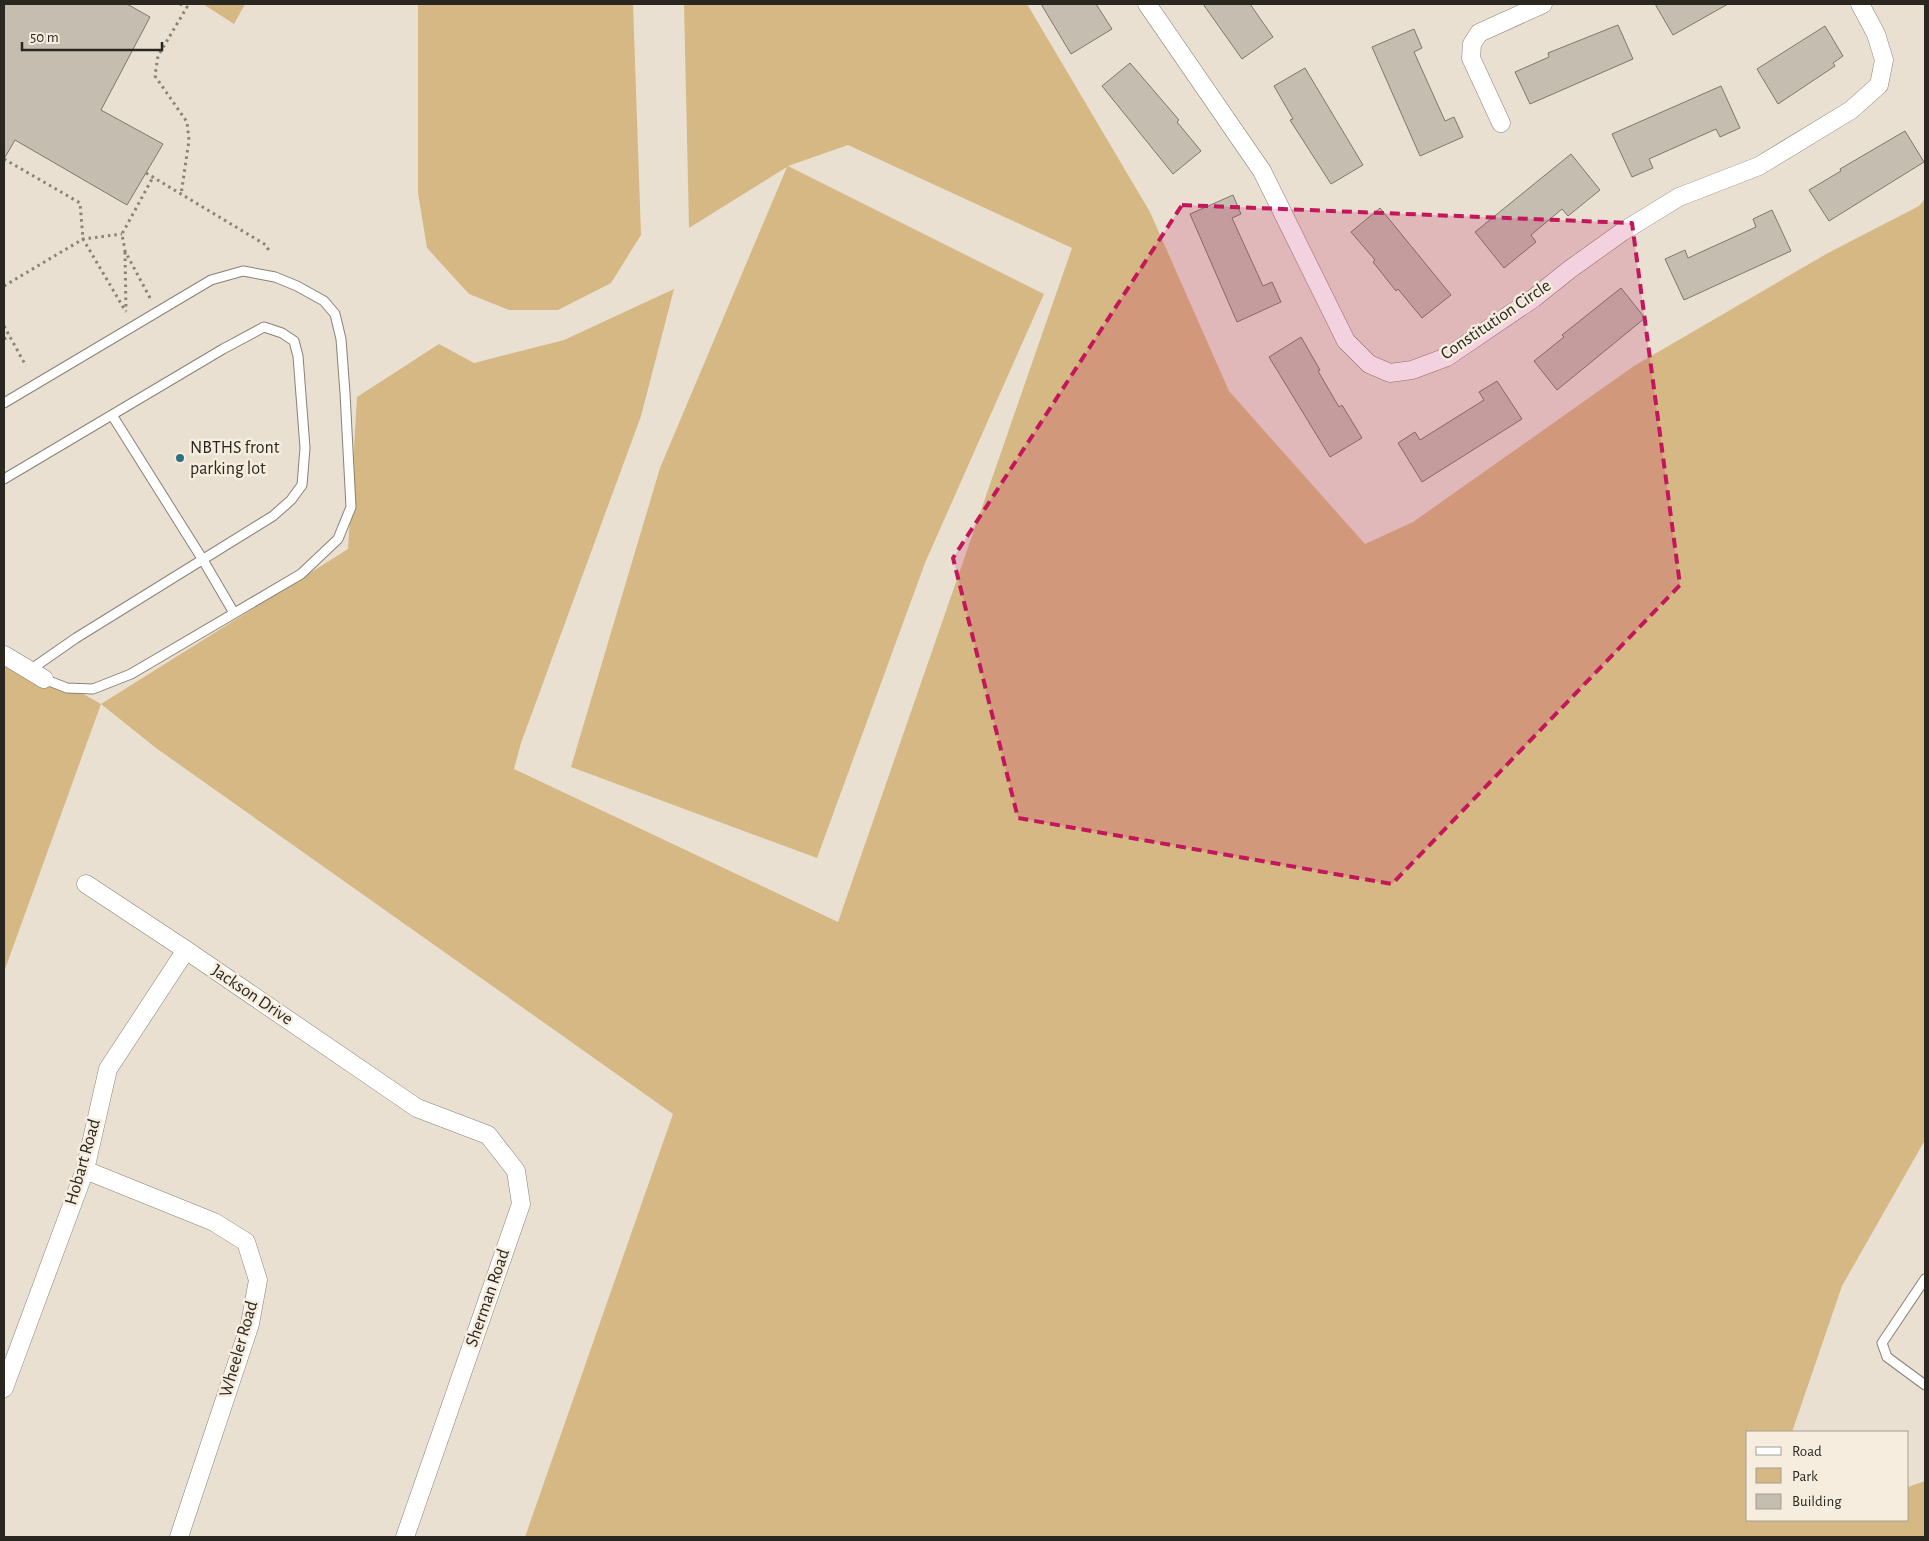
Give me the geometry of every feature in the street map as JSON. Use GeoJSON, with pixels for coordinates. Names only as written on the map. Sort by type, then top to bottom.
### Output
{"type":"FeatureCollection","features":[{"type":"Feature","properties":{"kind":"street","name":"Constitution Circle"},"geometry":{"type":"LineString","coordinates":[[1147,4],[1262,171],[1346,341],[1369,364],[1390,373],[1412,370],[1447,357],[1534,298],[1622,232],[1679,197],[1759,166],[1851,110],[1879,85],[1884,60],[1876,34],[1860,4]]}},
{"type":"Feature","properties":{"kind":"street"},"geometry":{"type":"LineString","coordinates":[[1501,122],[1471,58],[1472,44],[1479,33],[1543,4]]}},
{"type":"Feature","properties":{"kind":"street"},"geometry":{"type":"LineString","coordinates":[[4,655],[37,675]]}},
{"type":"Feature","properties":{"kind":"street","name":"Jackson Drive"},"geometry":{"type":"LineString","coordinates":[[86,884],[417,1108]]}},
{"type":"Feature","properties":{"kind":"street","name":"Hobart Road"},"geometry":{"type":"LineString","coordinates":[[4,1388],[84,1170],[108,1069],[186,950]]}},
{"type":"Feature","properties":{"kind":"street","name":"Sherman Road"},"geometry":{"type":"LineString","coordinates":[[405,1537],[521,1204],[516,1171],[488,1135],[417,1108]]}},
{"type":"Feature","properties":{"kind":"street","name":"Wheeler Road"},"geometry":{"type":"LineString","coordinates":[[84,1170],[214,1222],[246,1242],[258,1280],[250,1324],[179,1537]]}},
{"type":"Feature","properties":{"kind":"lane"},"geometry":{"type":"LineString","coordinates":[[4,402],[211,280],[243,271],[275,277],[297,286],[324,302],[335,314],[341,338],[351,507],[338,540],[302,574],[131,674],[93,689],[67,688],[37,675],[76,638],[273,516],[291,500],[302,484],[305,448],[298,356],[294,341],[282,333],[264,327],[223,349],[4,478]]}},
{"type":"Feature","properties":{"kind":"lane"},"geometry":{"type":"LineString","coordinates":[[112,415],[203,560],[234,614]]}},
{"type":"Feature","properties":{"kind":"lane"},"geometry":{"type":"LineString","coordinates":[[1925,1279],[1882,1343],[1887,1357],[1925,1385]]}},
{"type":"Feature","properties":{"kind":"path"},"geometry":{"type":"LineString","coordinates":[[180,4],[187,7],[158,56],[155,76],[187,122],[190,140],[181,195]]}},
{"type":"Feature","properties":{"kind":"path"},"geometry":{"type":"LineString","coordinates":[[4,160],[80,203],[83,239],[126,312],[125,251],[122,234],[153,178]]}},
{"type":"Feature","properties":{"kind":"path"},"geometry":{"type":"LineString","coordinates":[[146,173],[266,245],[270,251]]}},
{"type":"Feature","properties":{"kind":"path"},"geometry":{"type":"LineString","coordinates":[[4,286],[83,239],[122,234]]}},
{"type":"Feature","properties":{"kind":"path"},"geometry":{"type":"LineString","coordinates":[[125,251],[150,298]]}},
{"type":"Feature","properties":{"kind":"path"},"geometry":{"type":"LineString","coordinates":[[4,326],[26,366]]}},
{"type":"Feature","properties":{"kind":"path"},"geometry":{"type":"LineString","coordinates":[[4,339],[10,336]]}},
{"type":"Feature","properties":{"kind":"highlighted area"},"geometry":{"type":"Polygon","coordinates":[[[1182,205],[1632,223],[1680,585],[1392,884],[1018,818],[953,558],[1182,205]]]}},
{"type":"Feature","properties":{"kind":"green space"},"geometry":{"type":"Polygon","coordinates":[[[203,4],[245,4],[234,24],[203,4]]]}},
{"type":"Feature","properties":{"kind":"green space"},"geometry":{"type":"Polygon","coordinates":[[[418,4],[633,4],[641,235],[611,283],[558,310],[509,310],[469,294],[427,248],[418,193],[418,4]]]}},
{"type":"Feature","properties":{"kind":"green space"},"geometry":{"type":"Polygon","coordinates":[[[684,4],[1027,4],[1150,212],[1229,391],[1365,544],[1413,522],[1634,366],[1828,253],[1919,206],[1925,199],[1925,1140],[1842,1286],[1792,1431],[1746,1431],[1746,1521],[1909,1521],[1909,1487],[1925,1481],[1925,1537],[525,1537],[673,1114],[156,748],[101,704],[348,549],[357,397],[439,344],[474,363],[564,340],[674,289],[641,416],[521,743],[514,769],[838,922],[1072,248],[848,145],[788,166],[1044,294],[925,563],[817,858],[571,767],[660,468],[787,167],[689,228],[684,4]]]}},
{"type":"Feature","properties":{"kind":"green space"},"geometry":{"type":"Polygon","coordinates":[[[4,649],[101,704],[4,972],[4,649]]]}},
{"type":"Feature","properties":{"kind":"building"},"geometry":{"type":"Polygon","coordinates":[[[4,4],[127,4],[150,17],[101,110],[163,144],[127,205],[15,140],[4,159],[4,4]]]}},
{"type":"Feature","properties":{"kind":"building"},"geometry":{"type":"Polygon","coordinates":[[[1041,4],[1096,4],[1112,29],[1071,54],[1041,4]]]}},
{"type":"Feature","properties":{"kind":"building"},"geometry":{"type":"Polygon","coordinates":[[[1203,4],[1250,4],[1273,37],[1242,59],[1203,4]]]}},
{"type":"Feature","properties":{"kind":"building"},"geometry":{"type":"Polygon","coordinates":[[[1655,4],[1728,4],[1673,35],[1655,4]]]}},
{"type":"Feature","properties":{"kind":"building"},"geometry":{"type":"Polygon","coordinates":[[[1618,25],[1633,59],[1530,104],[1515,72],[1549,57],[1548,53],[1618,25]]]}},
{"type":"Feature","properties":{"kind":"building"},"geometry":{"type":"Polygon","coordinates":[[[1825,26],[1843,56],[1833,63],[1835,66],[1778,104],[1757,69],[1825,26]]]}},
{"type":"Feature","properties":{"kind":"building"},"geometry":{"type":"Polygon","coordinates":[[[1414,29],[1422,48],[1414,52],[1445,121],[1454,117],[1463,137],[1420,156],[1372,47],[1414,29]]]}},
{"type":"Feature","properties":{"kind":"building"},"geometry":{"type":"Polygon","coordinates":[[[1130,63],[1179,120],[1177,122],[1201,151],[1173,174],[1102,86],[1130,63]]]}},
{"type":"Feature","properties":{"kind":"building"},"geometry":{"type":"Polygon","coordinates":[[[1305,68],[1363,165],[1331,184],[1290,120],[1293,119],[1274,86],[1305,68]]]}},
{"type":"Feature","properties":{"kind":"building"},"geometry":{"type":"Polygon","coordinates":[[[1721,86],[1740,128],[1720,137],[1716,129],[1649,159],[1653,168],[1632,177],[1612,134],[1721,86]]]}},
{"type":"Feature","properties":{"kind":"building"},"geometry":{"type":"Polygon","coordinates":[[[1905,131],[1924,162],[1829,221],[1809,190],[1841,171],[1840,169],[1905,131]]]}},
{"type":"Feature","properties":{"kind":"building"},"geometry":{"type":"Polygon","coordinates":[[[1571,154],[1600,190],[1568,216],[1562,209],[1531,235],[1536,242],[1504,268],[1475,232],[1571,154]]]}},
{"type":"Feature","properties":{"kind":"building"},"geometry":{"type":"Polygon","coordinates":[[[1233,195],[1241,214],[1232,218],[1263,286],[1272,282],[1281,302],[1237,322],[1190,214],[1233,195]]]}},
{"type":"Feature","properties":{"kind":"building"},"geometry":{"type":"Polygon","coordinates":[[[1380,208],[1451,295],[1422,318],[1398,289],[1396,291],[1373,262],[1375,260],[1351,232],[1380,208]]]}},
{"type":"Feature","properties":{"kind":"building"},"geometry":{"type":"Polygon","coordinates":[[[1772,210],[1791,251],[1684,300],[1665,259],[1685,250],[1688,258],[1756,227],[1753,219],[1772,210]]]}},
{"type":"Feature","properties":{"kind":"building"},"geometry":{"type":"Polygon","coordinates":[[[1621,288],[1645,318],[1557,390],[1534,361],[1564,337],[1562,335],[1621,288]]]}},
{"type":"Feature","properties":{"kind":"building"},"geometry":{"type":"Polygon","coordinates":[[[1301,337],[1339,407],[1342,405],[1362,438],[1330,457],[1269,357],[1301,337]]]}},
{"type":"Feature","properties":{"kind":"building"},"geometry":{"type":"Polygon","coordinates":[[[1497,381],[1522,419],[1422,482],[1398,443],[1415,432],[1420,440],[1484,400],[1479,392],[1497,381]]]}},
{"type":"Feature","properties":{"kind":"place","name":"NBTHS front parking lot"},"geometry":{"type":"Point","coordinates":[180,458]}}]}
